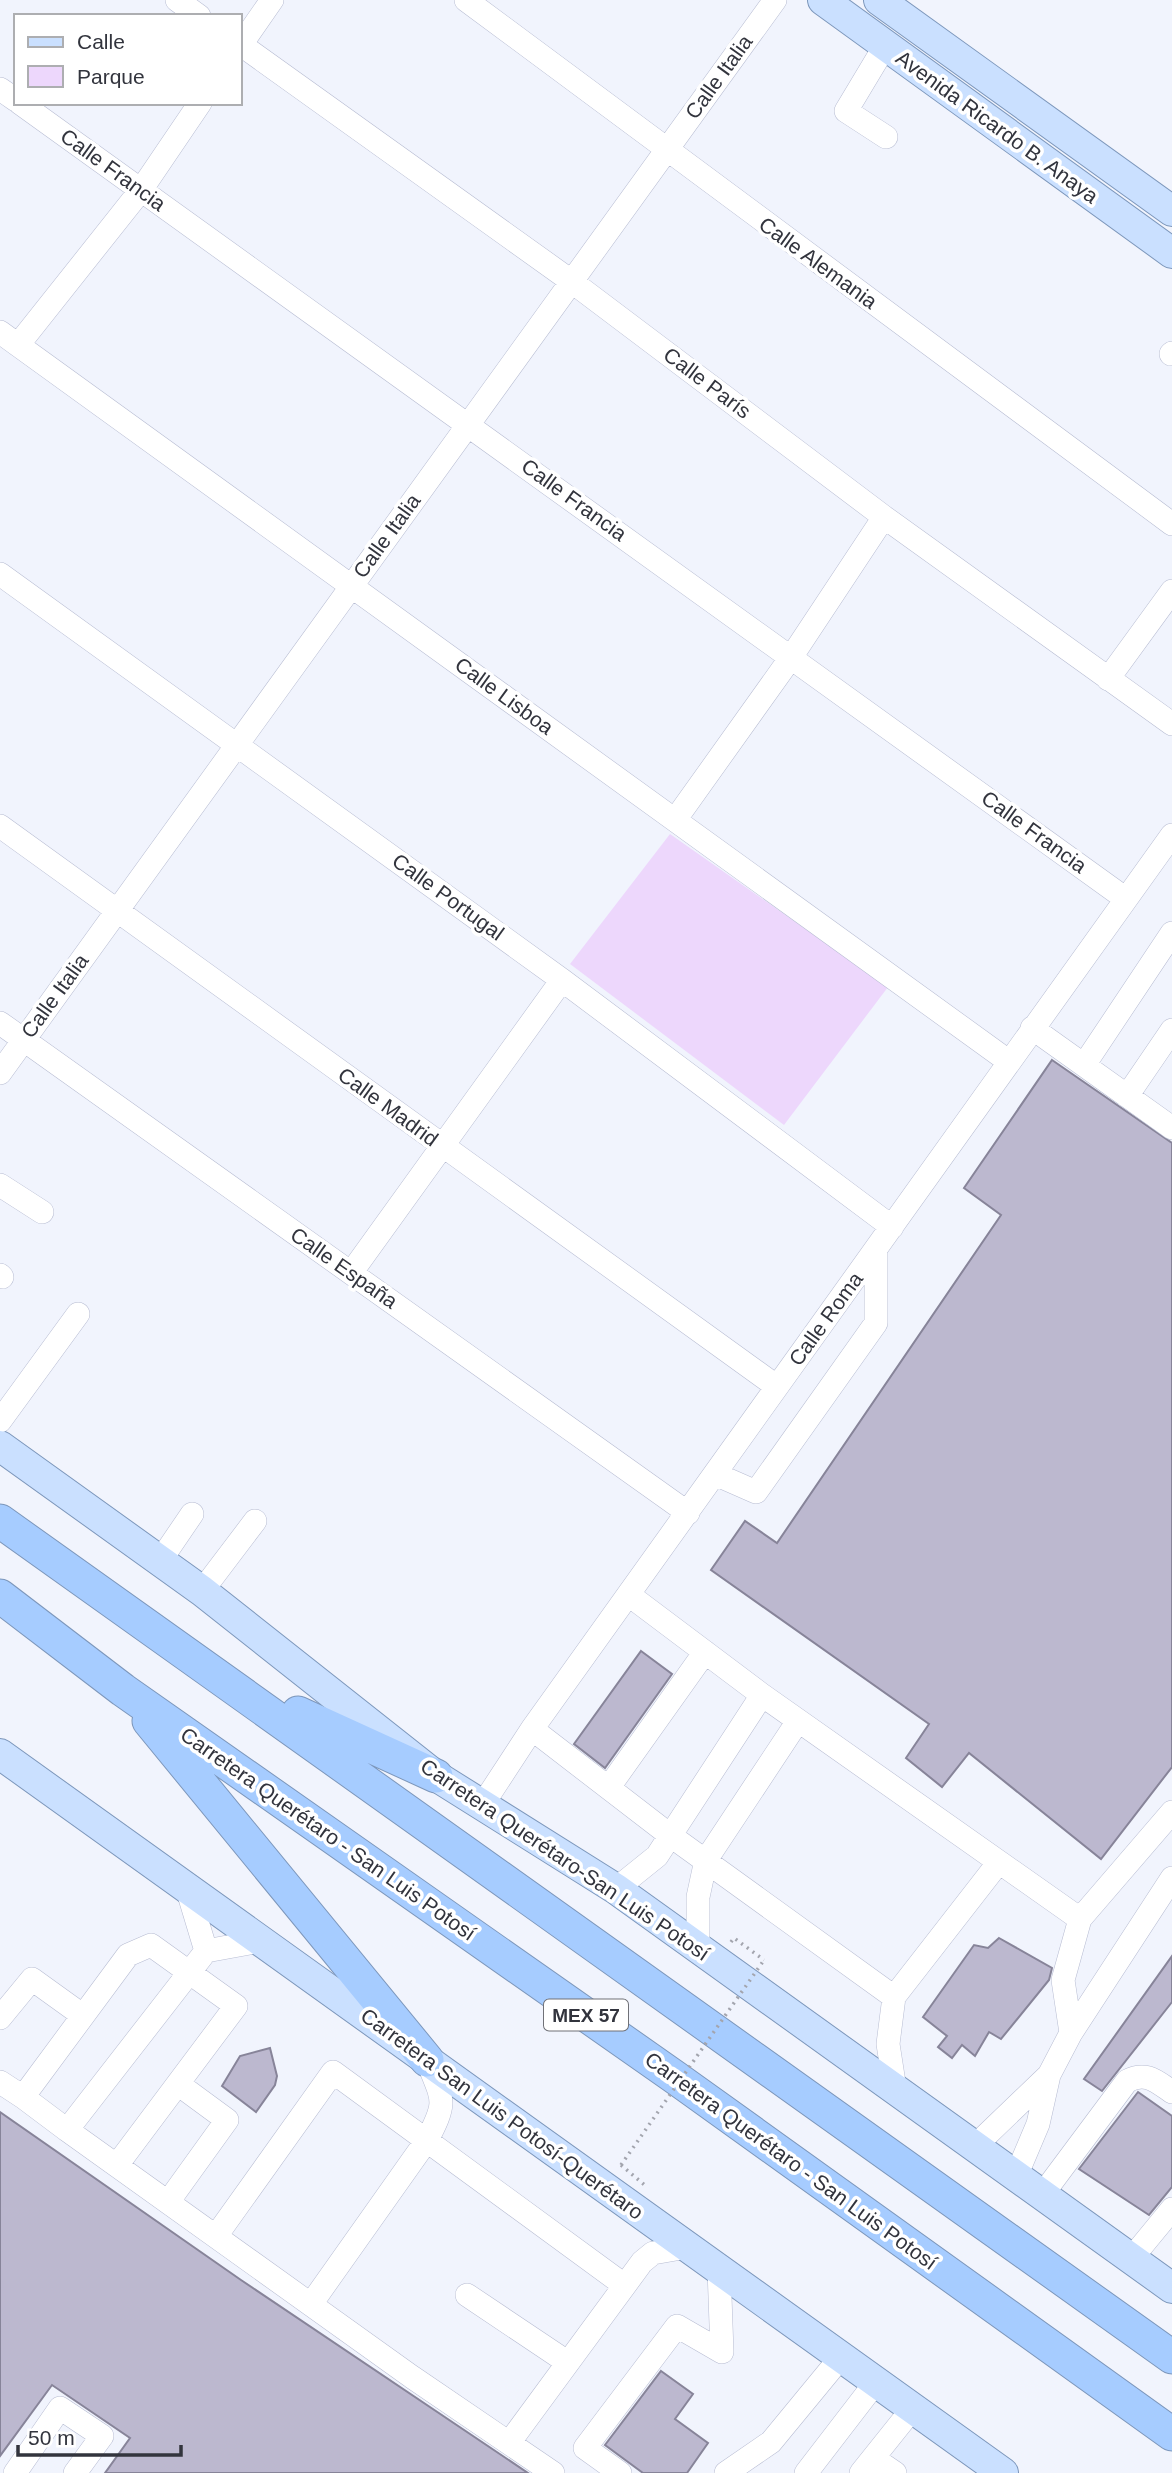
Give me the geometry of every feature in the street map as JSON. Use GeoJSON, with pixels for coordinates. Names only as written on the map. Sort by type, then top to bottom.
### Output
{"type":"FeatureCollection","features":[{"type":"Feature","properties":{"kind":"highway","name":"MEX 57"},"geometry":{"type":"LineString","coordinates":[[0,1521],[1172,2357]]}},
{"type":"Feature","properties":{"kind":"highway","name":"Carretera Querétaro - San Luis Potosí"},"geometry":{"type":"LineString","coordinates":[[0,1596],[123,1690],[687,2086],[1172,2434]]}},
{"type":"Feature","properties":{"kind":"highway"},"geometry":{"type":"LineString","coordinates":[[227,1681],[436,1776]]}},
{"type":"Feature","properties":{"kind":"highway"},"geometry":{"type":"LineString","coordinates":[[123,1690],[427,2060]]}},
{"type":"Feature","properties":{"kind":"main road","name":"Avenida Ricardo B. Anaya"},"geometry":{"type":"LineString","coordinates":[[822,0],[1172,253]]}},
{"type":"Feature","properties":{"kind":"main road","name":"Avenida Ricardo B. Anaya"},"geometry":{"type":"LineString","coordinates":[[879,0],[1172,211]]}},
{"type":"Feature","properties":{"kind":"main road"},"geometry":{"type":"LineString","coordinates":[[920,72],[940,43]]}},
{"type":"Feature","properties":{"kind":"main road","name":"Carretera Querétaro-San Luis Potosí"},"geometry":{"type":"LineString","coordinates":[[0,1446],[202,1591],[436,1776],[616,1889],[1131,2259],[1170,2281]]}},
{"type":"Feature","properties":{"kind":"main road","name":"Carretera San Luis Potosí-Querétaro"},"geometry":{"type":"LineString","coordinates":[[0,1754],[1003,2473]]}},
{"type":"Feature","properties":{"kind":"street"},"geometry":{"type":"LineString","coordinates":[[177,0],[196,14]]}},
{"type":"Feature","properties":{"kind":"street"},"geometry":{"type":"LineString","coordinates":[[242,42],[272,0]]}},
{"type":"Feature","properties":{"kind":"street","name":"Calle Alemania"},"geometry":{"type":"LineString","coordinates":[[466,0],[1172,524]]}},
{"type":"Feature","properties":{"kind":"street","name":"Calle Italia"},"geometry":{"type":"LineString","coordinates":[[0,1073],[775,0]]}},
{"type":"Feature","properties":{"kind":"street","name":"Calle París"},"geometry":{"type":"LineString","coordinates":[[242,46],[571,281],[884,517],[1172,724]]}},
{"type":"Feature","properties":{"kind":"street"},"geometry":{"type":"LineString","coordinates":[[885,46],[846,111],[886,136]]}},
{"type":"Feature","properties":{"kind":"street","name":"Calle Francia"},"geometry":{"type":"LineString","coordinates":[[23,105],[792,656],[1126,899]]}},
{"type":"Feature","properties":{"kind":"street"},"geometry":{"type":"LineString","coordinates":[[9,339],[141,190],[199,105]]}},
{"type":"Feature","properties":{"kind":"street","name":"Calle Lisboa"},"geometry":{"type":"LineString","coordinates":[[9,339],[1008,1061]]}},
{"type":"Feature","properties":{"kind":"street"},"geometry":{"type":"LineString","coordinates":[[675,820],[792,656],[884,517]]}},
{"type":"Feature","properties":{"kind":"street","name":"Calle Portugal"},"geometry":{"type":"LineString","coordinates":[[0,573],[562,980],[892,1227]]}},
{"type":"Feature","properties":{"kind":"street"},"geometry":{"type":"LineString","coordinates":[[1108,679],[1172,591]]}},
{"type":"Feature","properties":{"kind":"street","name":"Calle Madrid"},"geometry":{"type":"LineString","coordinates":[[0,826],[776,1387]]}},
{"type":"Feature","properties":{"kind":"street","name":"Calle Roma"},"geometry":{"type":"LineString","coordinates":[[483,1804],[532,1729],[1172,835]]}},
{"type":"Feature","properties":{"kind":"street"},"geometry":{"type":"LineString","coordinates":[[1084,1065],[1172,933]]}},
{"type":"Feature","properties":{"kind":"street"},"geometry":{"type":"LineString","coordinates":[[351,1273],[562,980]]}},
{"type":"Feature","properties":{"kind":"street","name":"Calle España"},"geometry":{"type":"LineString","coordinates":[[0,1023],[688,1513]]}},
{"type":"Feature","properties":{"kind":"street"},"geometry":{"type":"LineString","coordinates":[[1032,1028],[1127,1096],[1169,1120]]}},
{"type":"Feature","properties":{"kind":"street"},"geometry":{"type":"LineString","coordinates":[[1127,1096],[1172,1030]]}},
{"type":"Feature","properties":{"kind":"street"},"geometry":{"type":"LineString","coordinates":[[0,1185],[42,1212]]}},
{"type":"Feature","properties":{"kind":"street"},"geometry":{"type":"LineString","coordinates":[[715,1474],[756,1492],[876,1323],[876,1251]]}},
{"type":"Feature","properties":{"kind":"street"},"geometry":{"type":"LineString","coordinates":[[0,1422],[78,1314]]}},
{"type":"Feature","properties":{"kind":"street"},"geometry":{"type":"LineString","coordinates":[[160,1561],[192,1514]]}},
{"type":"Feature","properties":{"kind":"street"},"geometry":{"type":"LineString","coordinates":[[202,1591],[256,1521]]}},
{"type":"Feature","properties":{"kind":"street"},"geometry":{"type":"LineString","coordinates":[[629,1595],[798,1721],[1080,1919]]}},
{"type":"Feature","properties":{"kind":"street"},"geometry":{"type":"LineString","coordinates":[[609,1787],[705,1652]]}},
{"type":"Feature","properties":{"kind":"street"},"geometry":{"type":"LineString","coordinates":[[616,1889],[657,1856],[762,1695]]}},
{"type":"Feature","properties":{"kind":"street"},"geometry":{"type":"LineString","coordinates":[[698,1947],[698,1897],[706,1860],[798,1721]]}},
{"type":"Feature","properties":{"kind":"street"},"geometry":{"type":"LineString","coordinates":[[532,1729],[671,1836],[894,1997]]}},
{"type":"Feature","properties":{"kind":"street"},"geometry":{"type":"LineString","coordinates":[[1071,2033],[1063,1980],[1080,1919],[1172,1812]]}},
{"type":"Feature","properties":{"kind":"street"},"geometry":{"type":"LineString","coordinates":[[895,2089],[888,2044],[894,1997],[999,1862]]}},
{"type":"Feature","properties":{"kind":"street"},"geometry":{"type":"LineString","coordinates":[[1016,2176],[1038,2124],[1049,2074],[1071,2033],[1172,1878]]}},
{"type":"Feature","properties":{"kind":"street"},"geometry":{"type":"LineString","coordinates":[[187,1888],[206,1951]]}},
{"type":"Feature","properties":{"kind":"street"},"geometry":{"type":"LineString","coordinates":[[67,2130],[206,1951],[260,1941]]}},
{"type":"Feature","properties":{"kind":"street"},"geometry":{"type":"LineString","coordinates":[[23,2097],[128,1955],[151,1945],[236,2006],[117,2165]]}},
{"type":"Feature","properties":{"kind":"street"},"geometry":{"type":"LineString","coordinates":[[0,2018],[32,1979],[82,2015]]}},
{"type":"Feature","properties":{"kind":"street"},"geometry":{"type":"LineString","coordinates":[[311,2304],[426,2140],[442,2112],[443,2101],[427,2060]]}},
{"type":"Feature","properties":{"kind":"street"},"geometry":{"type":"LineString","coordinates":[[216,2236],[333,2072],[624,2285]]}},
{"type":"Feature","properties":{"kind":"street"},"geometry":{"type":"LineString","coordinates":[[975,2146],[1049,2074]]}},
{"type":"Feature","properties":{"kind":"street"},"geometry":{"type":"LineString","coordinates":[[1042,2194],[1127,2081],[1137,2076],[1150,2076],[1172,2092]]}},
{"type":"Feature","properties":{"kind":"street"},"geometry":{"type":"LineString","coordinates":[[0,2082],[552,2473]]}},
{"type":"Feature","properties":{"kind":"street"},"geometry":{"type":"LineString","coordinates":[[169,2202],[227,2120],[178,2084]]}},
{"type":"Feature","properties":{"kind":"street"},"geometry":{"type":"LineString","coordinates":[[1131,2259],[1172,2209]]}},
{"type":"Feature","properties":{"kind":"street"},"geometry":{"type":"LineString","coordinates":[[509,2443],[624,2285],[653,2253],[687,2247]]}},
{"type":"Feature","properties":{"kind":"street"},"geometry":{"type":"LineString","coordinates":[[621,2473],[585,2448],[677,2326],[722,2352],[719,2269]]}},
{"type":"Feature","properties":{"kind":"street"},"geometry":{"type":"LineString","coordinates":[[467,2295],[567,2362]]}},
{"type":"Feature","properties":{"kind":"street"},"geometry":{"type":"LineString","coordinates":[[726,2473],[771,2442],[841,2357]]}},
{"type":"Feature","properties":{"kind":"street"},"geometry":{"type":"LineString","coordinates":[[806,2473],[876,2382]]}},
{"type":"Feature","properties":{"kind":"street"},"geometry":{"type":"LineString","coordinates":[[15,2473],[60,2408],[102,2436],[75,2473]]}},
{"type":"Feature","properties":{"kind":"street"},"geometry":{"type":"LineString","coordinates":[[895,2473],[867,2465],[913,2408]]}},
{"type":"Feature","properties":{"kind":"path"},"geometry":{"type":"LineString","coordinates":[[649,2185],[621,2165],[764,1960],[734,1938]]}},
{"type":"Feature","properties":{"kind":"green space"},"geometry":{"type":"Polygon","coordinates":[[[670,834],[888,987],[784,1125],[570,964],[670,834]]]}},
{"type":"Feature","properties":{"kind":"building"},"geometry":{"type":"Polygon","coordinates":[[[1052,1060],[1172,1143],[1172,1767],[1101,1859],[969,1753],[942,1787],[906,1758],[929,1724],[711,1570],[745,1521],[777,1543],[1001,1215],[964,1188],[1052,1060]]]}},
{"type":"Feature","properties":{"kind":"building"},"geometry":{"type":"Polygon","coordinates":[[[641,1651],[672,1674],[605,1768],[574,1744],[641,1651]]]}},
{"type":"Feature","properties":{"kind":"building"},"geometry":{"type":"Polygon","coordinates":[[[999,1938],[1052,1968],[1049,1980],[1001,2039],[989,2032],[975,2056],[962,2045],[952,2058],[938,2047],[947,2036],[923,2017],[974,1945],[988,1948],[999,1938]]]}},
{"type":"Feature","properties":{"kind":"building"},"geometry":{"type":"Polygon","coordinates":[[[1172,1956],[1172,2002],[1102,2091],[1084,2079],[1172,1956]]]}},
{"type":"Feature","properties":{"kind":"building"},"geometry":{"type":"Polygon","coordinates":[[[270,2048],[277,2076],[275,2085],[256,2112],[222,2086],[240,2056],[270,2048]]]}},
{"type":"Feature","properties":{"kind":"building"},"geometry":{"type":"Polygon","coordinates":[[[1138,2092],[1172,2116],[1172,2187],[1149,2215],[1079,2169],[1138,2092]]]}},
{"type":"Feature","properties":{"kind":"building"},"geometry":{"type":"Polygon","coordinates":[[[0,2112],[241,2280],[528,2473],[105,2473],[130,2438],[52,2385],[0,2456],[0,2112]]]}},
{"type":"Feature","properties":{"kind":"building"},"geometry":{"type":"Polygon","coordinates":[[[661,2371],[693,2394],[675,2419],[708,2443],[687,2473],[643,2473],[605,2445],[661,2371]]]}}]}
